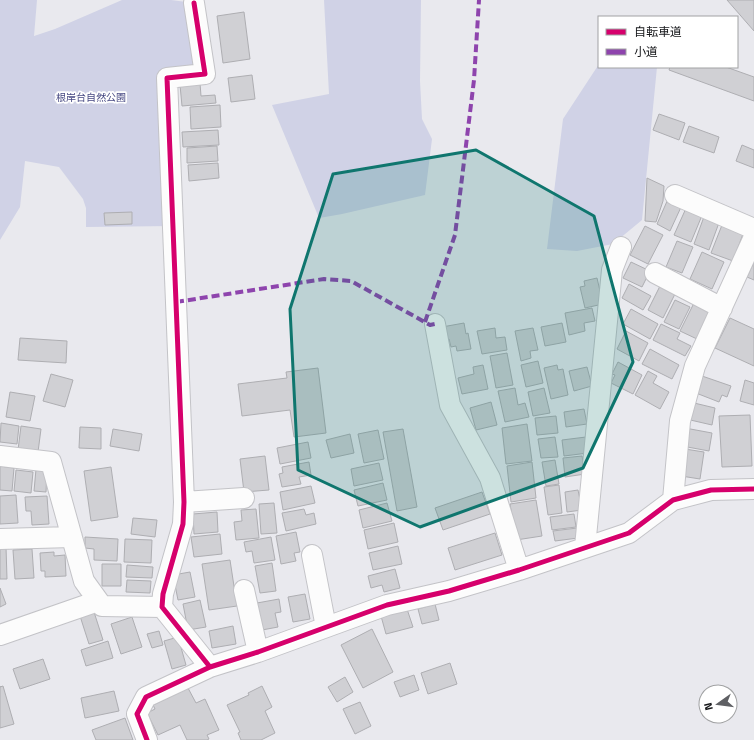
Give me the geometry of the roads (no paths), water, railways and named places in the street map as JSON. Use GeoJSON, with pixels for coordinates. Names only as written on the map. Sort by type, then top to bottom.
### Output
{"type":"FeatureCollection","features":[{"type":"Feature","properties":{"kind":"street"},"geometry":{"type":"LineString","coordinates":[[194,4],[205,74],[167,78],[184,502],[183,524],[163,594],[162,607],[210,667]]}},
{"type":"Feature","properties":{"kind":"street"},"geometry":{"type":"LineString","coordinates":[[675,195],[754,229]]}},
{"type":"Feature","properties":{"kind":"street"},"geometry":{"type":"LineString","coordinates":[[673,500],[680,421],[695,366],[754,237]]}},
{"type":"Feature","properties":{"kind":"street"},"geometry":{"type":"LineString","coordinates":[[585,547],[612,270],[621,247]]}},
{"type":"Feature","properties":{"kind":"street"},"geometry":{"type":"LineString","coordinates":[[655,273],[722,308]]}},
{"type":"Feature","properties":{"kind":"street"},"geometry":{"type":"LineString","coordinates":[[435,324],[450,405],[490,478],[519,570]]}},
{"type":"Feature","properties":{"kind":"street"},"geometry":{"type":"LineString","coordinates":[[0,456],[51,462],[84,580],[102,606],[162,607]]}},
{"type":"Feature","properties":{"kind":"street"},"geometry":{"type":"LineString","coordinates":[[146,740],[137,714],[146,696],[210,667],[258,652],[387,605],[449,591],[519,570],[629,533],[673,500],[711,490],[754,489]]}},
{"type":"Feature","properties":{"kind":"street"},"geometry":{"type":"LineString","coordinates":[[184,502],[244,498]]}},
{"type":"Feature","properties":{"kind":"street"},"geometry":{"type":"LineString","coordinates":[[0,539],[72,537]]}},
{"type":"Feature","properties":{"kind":"street"},"geometry":{"type":"LineString","coordinates":[[312,555],[326,627]]}},
{"type":"Feature","properties":{"kind":"street"},"geometry":{"type":"LineString","coordinates":[[244,590],[258,652]]}},
{"type":"Feature","properties":{"kind":"street"},"geometry":{"type":"LineString","coordinates":[[0,635],[98,600]]}},
{"type":"Feature","properties":{"kind":"park label","name":"根岸台自然公園"},"geometry":{"type":"Point","coordinates":[91,97]}}]}
